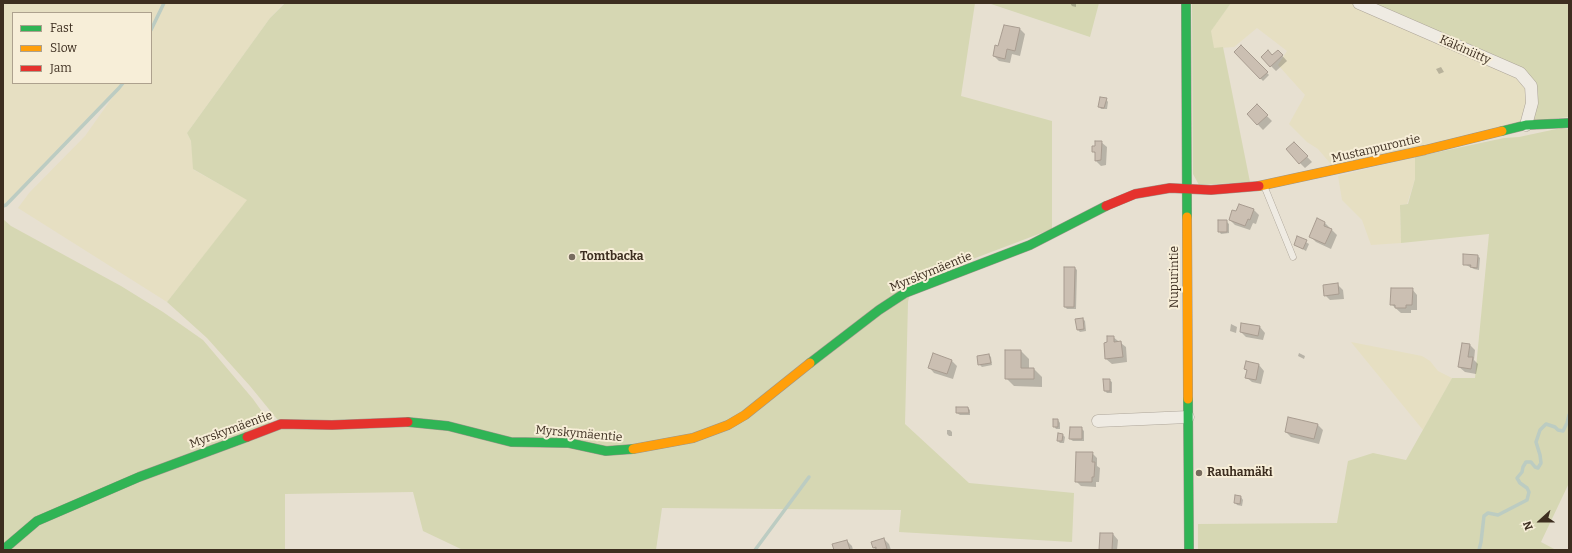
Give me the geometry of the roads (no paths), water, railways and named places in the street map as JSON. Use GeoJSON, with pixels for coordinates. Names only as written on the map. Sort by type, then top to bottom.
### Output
{"type":"FeatureCollection","features":[{"type":"Feature","properties":{"kind":"street","name":"Nupurintie"},"geometry":{"type":"LineString","coordinates":[[1186,3],[1189,550]]}},
{"type":"Feature","properties":{"kind":"street","name":"Käkiniitty"},"geometry":{"type":"LineString","coordinates":[[1359,3],[1520,73],[1531,86],[1532,103],[1526,125]]}},
{"type":"Feature","properties":{"kind":"street","name":"Mustanpurontie"},"geometry":{"type":"LineString","coordinates":[[1187,188],[1211,190],[1264,186],[1425,150],[1526,125],[1569,123]]}},
{"type":"Feature","properties":{"kind":"street","name":"Myrskymäentie"},"geometry":{"type":"LineString","coordinates":[[3,550],[37,521],[139,477],[281,424],[332,425],[415,422],[448,426],[511,442],[569,443],[612,451],[643,448],[693,438],[728,425],[745,415],[817,357],[879,310],[905,293],[1030,244],[1100,208],[1135,194],[1170,188],[1187,188]]}},
{"type":"Feature","properties":{"kind":"street"},"geometry":{"type":"LineString","coordinates":[[1098,421],[1188,417]]}},
{"type":"Feature","properties":{"kind":"lane"},"geometry":{"type":"LineString","coordinates":[[1264,186],[1293,257]]}},
{"type":"Feature","properties":{"kind":"waterway"},"geometry":{"type":"LineString","coordinates":[[152,28],[164,3]]}},
{"type":"Feature","properties":{"kind":"waterway"},"geometry":{"type":"LineString","coordinates":[[3,206],[6,205],[122,84]]}},
{"type":"Feature","properties":{"kind":"waterway"},"geometry":{"type":"LineString","coordinates":[[1479,550],[1484,516],[1488,513],[1498,515],[1527,500],[1529,492],[1517,478],[1522,472],[1526,462],[1531,462],[1538,468],[1541,463],[1536,442],[1540,430],[1546,424],[1563,431],[1569,415]]}},
{"type":"Feature","properties":{"kind":"waterway"},"geometry":{"type":"LineString","coordinates":[[755,550],[809,477]]}},
{"type":"Feature","properties":{"kind":"place","name":"Tomtbacka"},"geometry":{"type":"Point","coordinates":[572,257]}},
{"type":"Feature","properties":{"kind":"place","name":"Rauhamäki"},"geometry":{"type":"Point","coordinates":[1199,473]}}]}
